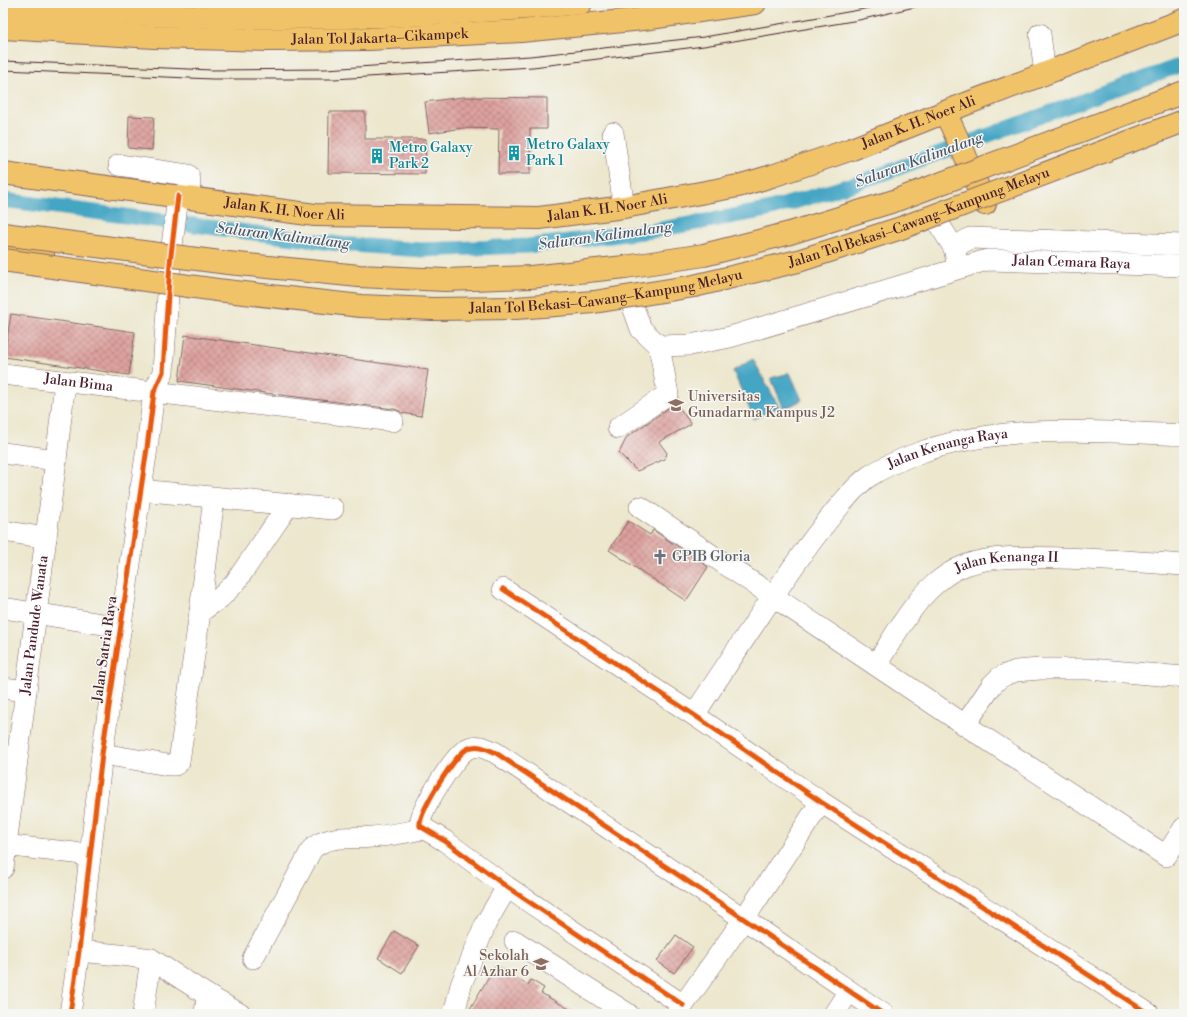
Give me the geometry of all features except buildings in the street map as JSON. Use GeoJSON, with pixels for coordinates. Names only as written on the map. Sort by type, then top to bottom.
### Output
{"type":"FeatureCollection","features":[{"type":"Feature","properties":{"kind":"main road"},"geometry":{"type":"LineString","coordinates":[[3,7],[178,17],[292,18],[410,15],[534,8],[581,3]]}},
{"type":"Feature","properties":{"kind":"main road","name":"Jalan Tol Jakarta–Cikampek"},"geometry":{"type":"LineString","coordinates":[[3,28],[154,38],[268,40],[368,39],[528,30],[643,19],[756,3]]}},
{"type":"Feature","properties":{"kind":"main road","name":"Jalan K. H. Noer Ali"},"geometry":{"type":"LineString","coordinates":[[3,173],[181,201],[315,215],[539,218],[624,207],[738,186],[772,176],[948,117],[1045,74],[1184,20]]}},
{"type":"Feature","properties":{"kind":"main road","name":"Jalan Tol Bekasi–Cawang–Kampung Melayu"},"geometry":{"type":"LineString","coordinates":[[3,234],[228,263],[359,276],[445,280],[492,279],[531,277],[625,267],[704,255],[790,233],[894,201],[1184,92]]}},
{"type":"Feature","properties":{"kind":"main road"},"geometry":{"type":"LineString","coordinates":[[948,117],[966,155],[985,204]]}},
{"type":"Feature","properties":{"kind":"main road","name":"Jalan Tol Bekasi–Cawang–Kampung Melayu"},"geometry":{"type":"LineString","coordinates":[[3,260],[217,290],[361,306],[433,309],[516,308],[594,302],[694,286],[798,261],[901,228],[1184,121]]}},
{"type":"Feature","properties":{"kind":"main road"},"geometry":{"type":"LineString","coordinates":[[3,267],[360,310],[428,312],[516,311],[593,306],[694,292],[758,278],[843,255],[1184,130]]}},
{"type":"Feature","properties":{"kind":"main road"},"geometry":{"type":"LineString","coordinates":[[3,160],[18,164],[44,179]]}},
{"type":"Feature","properties":{"kind":"main road"},"geometry":{"type":"LineString","coordinates":[[3,249],[60,258],[80,277]]}},
{"type":"Feature","properties":{"kind":"street"},"geometry":{"type":"LineString","coordinates":[[1040,34],[1045,74]]}},
{"type":"Feature","properties":{"kind":"street"},"geometry":{"type":"LineString","coordinates":[[613,133],[624,207]]}},
{"type":"Feature","properties":{"kind":"street","name":"Jalan Satria Raya"},"geometry":{"type":"LineString","coordinates":[[70,1014],[79,951],[102,754],[154,392],[163,372],[163,287],[170,263],[181,201],[190,180],[188,175],[119,165]]}},
{"type":"Feature","properties":{"kind":"street"},"geometry":{"type":"LineString","coordinates":[[659,346],[690,345],[730,337],[961,252],[937,221]]}},
{"type":"Feature","properties":{"kind":"street","name":"Jalan Cemara Raya"},"geometry":{"type":"LineString","coordinates":[[961,252],[1184,245]]}},
{"type":"Feature","properties":{"kind":"street","name":"Jalan Cemara Raya"},"geometry":{"type":"LineString","coordinates":[[961,252],[987,260],[1184,266]]}},
{"type":"Feature","properties":{"kind":"street"},"geometry":{"type":"LineString","coordinates":[[618,428],[668,394],[659,346],[641,329],[631,301]]}},
{"type":"Feature","properties":{"kind":"street","name":"Jalan Bima"},"geometry":{"type":"LineString","coordinates":[[3,374],[393,421]]}},
{"type":"Feature","properties":{"kind":"street","name":"Jalan Pandude Wanata"},"geometry":{"type":"LineString","coordinates":[[3,868],[4,846],[46,538],[65,382]]}},
{"type":"Feature","properties":{"kind":"street","name":"Jalan Kenanga Raya"},"geometry":{"type":"LineString","coordinates":[[694,715],[772,596],[822,526],[855,489],[868,477],[886,466],[905,457],[933,447],[999,435],[1036,432],[1112,432],[1184,435]]}},
{"type":"Feature","properties":{"kind":"street"},"geometry":{"type":"LineString","coordinates":[[3,453],[56,460]]}},
{"type":"Feature","properties":{"kind":"street"},"geometry":{"type":"LineString","coordinates":[[140,490],[333,509]]}},
{"type":"Feature","properties":{"kind":"street"},"geometry":{"type":"LineString","coordinates":[[102,754],[168,765],[175,765],[178,763],[180,758],[200,612],[214,498]]}},
{"type":"Feature","properties":{"kind":"street"},"geometry":{"type":"LineString","coordinates":[[200,612],[224,595],[235,583],[289,504]]}},
{"type":"Feature","properties":{"kind":"street"},"geometry":{"type":"LineString","coordinates":[[640,507],[965,726],[1166,856],[1184,828]]}},
{"type":"Feature","properties":{"kind":"street"},"geometry":{"type":"LineString","coordinates":[[3,531],[46,538]]}},
{"type":"Feature","properties":{"kind":"street","name":"Jalan Kenanga II"},"geometry":{"type":"LineString","coordinates":[[876,665],[910,612],[922,597],[945,576],[966,565],[1010,557],[1042,557],[1184,565]]}},
{"type":"Feature","properties":{"kind":"street"},"geometry":{"type":"LineString","coordinates":[[503,589],[694,715],[821,802],[1149,1014]]}},
{"type":"Feature","properties":{"kind":"street"},"geometry":{"type":"LineString","coordinates":[[3,608],[121,627]]}},
{"type":"Feature","properties":{"kind":"street"},"geometry":{"type":"LineString","coordinates":[[965,726],[992,684],[1005,674],[1016,671],[1040,669],[1088,669],[1184,676]]}},
{"type":"Feature","properties":{"kind":"street"},"geometry":{"type":"LineString","coordinates":[[3,688],[26,690]]}},
{"type":"Feature","properties":{"kind":"street"},"geometry":{"type":"LineString","coordinates":[[821,802],[744,919],[680,1010],[506,887],[445,841],[420,826],[420,818],[438,786],[454,762],[468,748],[487,748],[503,757],[744,919],[883,1014]]}},
{"type":"Feature","properties":{"kind":"street"},"geometry":{"type":"LineString","coordinates":[[253,958],[312,849],[321,842],[334,839],[372,837],[424,829]]}},
{"type":"Feature","properties":{"kind":"street"},"geometry":{"type":"LineString","coordinates":[[4,846],[75,853],[90,856]]}},
{"type":"Feature","properties":{"kind":"street"},"geometry":{"type":"LineString","coordinates":[[454,1014],[461,985],[486,923],[506,887]]}},
{"type":"Feature","properties":{"kind":"street"},"geometry":{"type":"LineString","coordinates":[[515,941],[628,1014]]}},
{"type":"Feature","properties":{"kind":"street"},"geometry":{"type":"LineString","coordinates":[[79,951],[151,959],[206,1005],[240,1014]]}},
{"type":"Feature","properties":{"kind":"street"},"geometry":{"type":"LineString","coordinates":[[143,1014],[151,959]]}},
{"type":"Feature","properties":{"kind":"street"},"geometry":{"type":"LineString","coordinates":[[834,1014],[849,991]]}},
{"type":"Feature","properties":{"kind":"water"},"geometry":{"type":"Polygon","coordinates":[[[753,359],[779,407],[754,419],[733,371],[753,359]]]}},
{"type":"Feature","properties":{"kind":"water"},"geometry":{"type":"Polygon","coordinates":[[[790,373],[802,400],[784,409],[771,378],[790,373]]]}},
{"type":"Feature","properties":{"kind":"waterway","name":"Saluran Kalimalang"},"geometry":{"type":"LineString","coordinates":[[3,200],[339,244],[421,250],[528,246],[651,231],[767,210],[854,184],[1184,64]]}},
{"type":"Feature","properties":{"kind":"tram line"},"geometry":{"type":"LineString","coordinates":[[3,61],[212,70],[326,69],[530,56],[704,37],[893,3]]}},
{"type":"Feature","properties":{"kind":"tram line"},"geometry":{"type":"LineString","coordinates":[[3,70],[212,79],[334,79],[533,67],[704,46],[859,20],[932,3]]}},
{"type":"Feature","properties":{"kind":"cycle path"},"geometry":{"type":"LineString","coordinates":[[70,1014],[79,951],[102,754],[154,392],[163,372],[170,263],[178,196]]}},
{"type":"Feature","properties":{"kind":"cycle path"},"geometry":{"type":"LineString","coordinates":[[503,589],[694,715],[821,802],[1149,1014]]}},
{"type":"Feature","properties":{"kind":"cycle path"},"geometry":{"type":"LineString","coordinates":[[683,1005],[507,887],[445,841],[420,826],[425,809],[438,785],[461,754],[471,747],[482,747],[496,753],[883,1014]]}},
{"type":"Feature","properties":{"kind":"place","name":"Metro Galaxy Park 1"},"geometry":{"type":"Point","coordinates":[514,153]}},
{"type":"Feature","properties":{"kind":"place","name":"Metro Galaxy Park 2"},"geometry":{"type":"Point","coordinates":[377,156]}},
{"type":"Feature","properties":{"kind":"place","name":"Universitas Gunadarma Kampus J2"},"geometry":{"type":"Point","coordinates":[676,405]}},
{"type":"Feature","properties":{"kind":"place","name":"GPIB Gloria"},"geometry":{"type":"Point","coordinates":[660,557]}},
{"type":"Feature","properties":{"kind":"place","name":"Sekolah Al Azhar 6"},"geometry":{"type":"Point","coordinates":[541,964]}}]}
